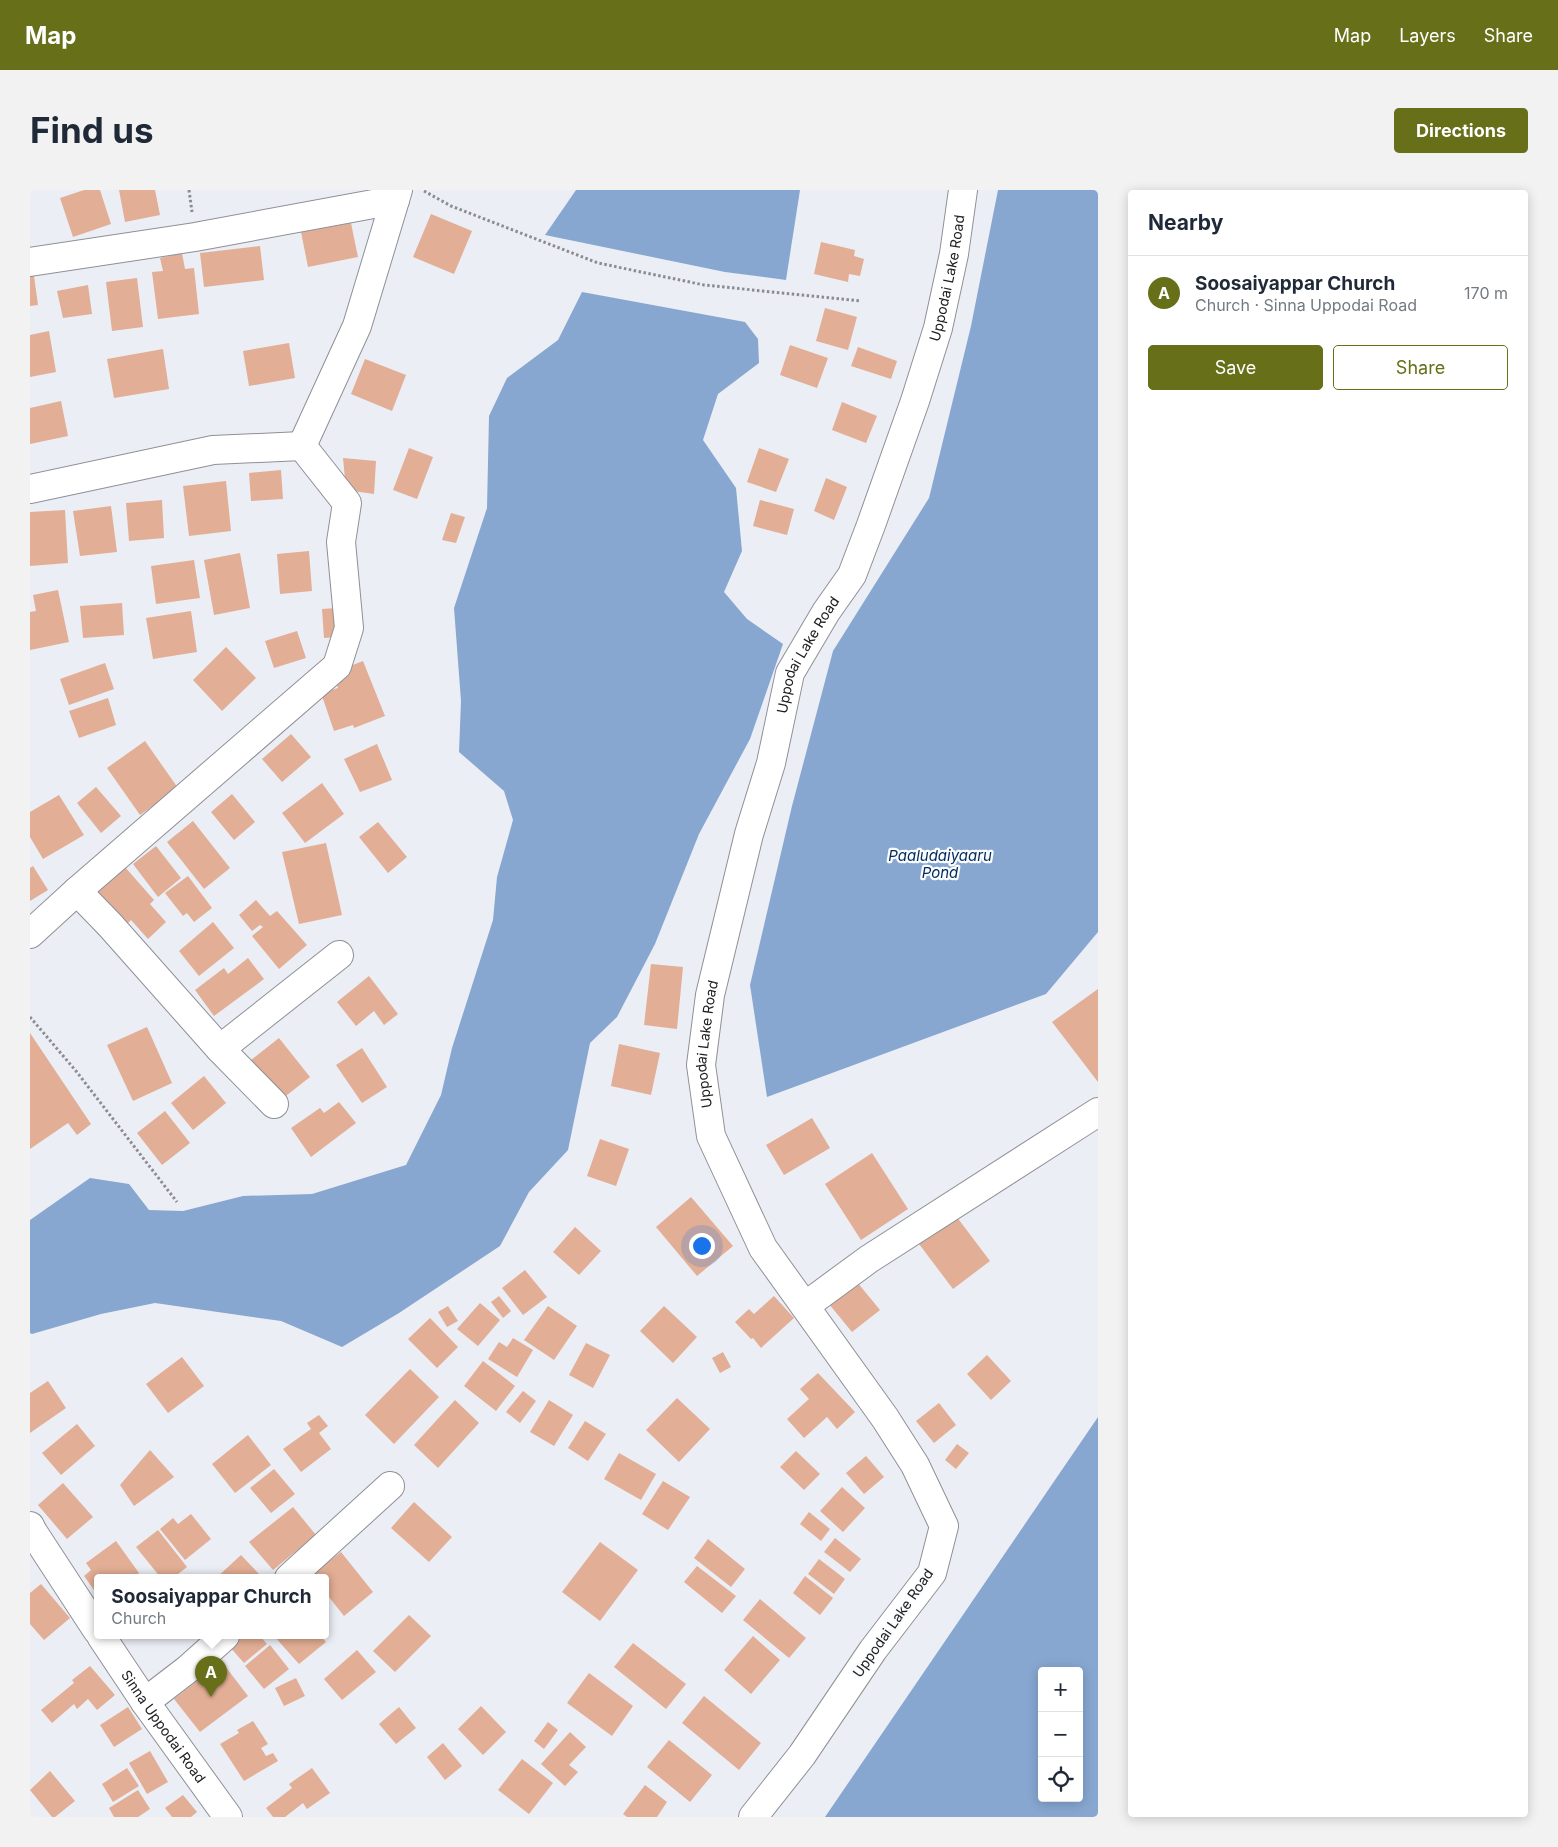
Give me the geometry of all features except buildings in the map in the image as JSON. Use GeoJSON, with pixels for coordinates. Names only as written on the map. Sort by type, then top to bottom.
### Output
{"type":"FeatureCollection","features":[{"type":"Feature","properties":{"kind":"street","name":"Uppodai Lake Road"},"geometry":{"type":"LineString","coordinates":[[753,1817],[802,1755],[874,1650],[932,1573],[944,1526],[910,1457],[885,1418],[763,1248],[711,1136],[701,1065],[710,995],[749,834],[771,763],[790,673],[826,612],[852,575],[871,524],[915,401],[938,328],[954,254],[963,190]]}},
{"type":"Feature","properties":{"kind":"street"},"geometry":{"type":"LineString","coordinates":[[30,262],[195,237],[396,195],[358,326],[302,446]]}},
{"type":"Feature","properties":{"kind":"street"},"geometry":{"type":"LineString","coordinates":[[30,489],[213,450],[302,446]]}},
{"type":"Feature","properties":{"kind":"street"},"geometry":{"type":"LineString","coordinates":[[30,934],[337,666],[350,628],[341,542],[347,503],[302,446]]}},
{"type":"Feature","properties":{"kind":"street"},"geometry":{"type":"LineString","coordinates":[[77,891],[110,925],[220,1049],[274,1104]]}},
{"type":"Feature","properties":{"kind":"street"},"geometry":{"type":"LineString","coordinates":[[220,1049],[339,955]]}},
{"type":"Feature","properties":{"kind":"street"},"geometry":{"type":"LineString","coordinates":[[805,1306],[869,1259],[1098,1112]]}},
{"type":"Feature","properties":{"kind":"street"},"geometry":{"type":"LineString","coordinates":[[293,1574],[390,1486]]}},
{"type":"Feature","properties":{"kind":"street"},"geometry":{"type":"LineString","coordinates":[[30,1526],[94,1625]]}},
{"type":"Feature","properties":{"kind":"street","name":"Sinna Uppodai Road"},"geometry":{"type":"LineString","coordinates":[[103,1639],[145,1702],[228,1817]]}},
{"type":"Feature","properties":{"kind":"street"},"geometry":{"type":"LineString","coordinates":[[145,1702],[188,1669],[222,1639]]}},
{"type":"Feature","properties":{"kind":"path"},"geometry":{"type":"LineString","coordinates":[[421,190],[451,206],[598,262],[704,285],[861,301]]}},
{"type":"Feature","properties":{"kind":"path"},"geometry":{"type":"LineString","coordinates":[[30,1017],[76,1071],[177,1202]]}},
{"type":"Feature","properties":{"kind":"water"},"geometry":{"type":"Polygon","coordinates":[[[576,190],[800,190],[786,280],[725,272],[545,235],[576,190]]]}},
{"type":"Feature","properties":{"kind":"water","name":"Paaludaiyaaru Pond"},"geometry":{"type":"Polygon","coordinates":[[[998,190],[1098,190],[1098,932],[1046,994],[767,1097],[750,985],[792,806],[833,651],[929,498],[971,326],[998,190]]]}},
{"type":"Feature","properties":{"kind":"water"},"geometry":{"type":"Polygon","coordinates":[[[582,292],[745,322],[758,339],[759,363],[718,394],[703,440],[736,488],[742,551],[724,592],[747,619],[783,644],[750,739],[699,834],[655,944],[617,1017],[590,1043],[568,1150],[529,1192],[500,1246],[399,1313],[342,1347],[281,1321],[155,1303],[101,1314],[30,1333],[30,1220],[90,1178],[129,1184],[149,1210],[183,1211],[243,1196],[312,1194],[406,1165],[441,1095],[452,1048],[493,920],[497,877],[513,820],[504,791],[459,752],[461,701],[454,608],[487,508],[489,416],[507,378],[558,340],[582,292]]]}},
{"type":"Feature","properties":{"kind":"water"},"geometry":{"type":"Polygon","coordinates":[[[1098,1417],[1098,1817],[825,1817],[1098,1417]]]}},
{"type":"Feature","properties":{"kind":"place","name":"Soosaiyappar Church"},"geometry":{"type":"Point","coordinates":[211,1697]}}]}
